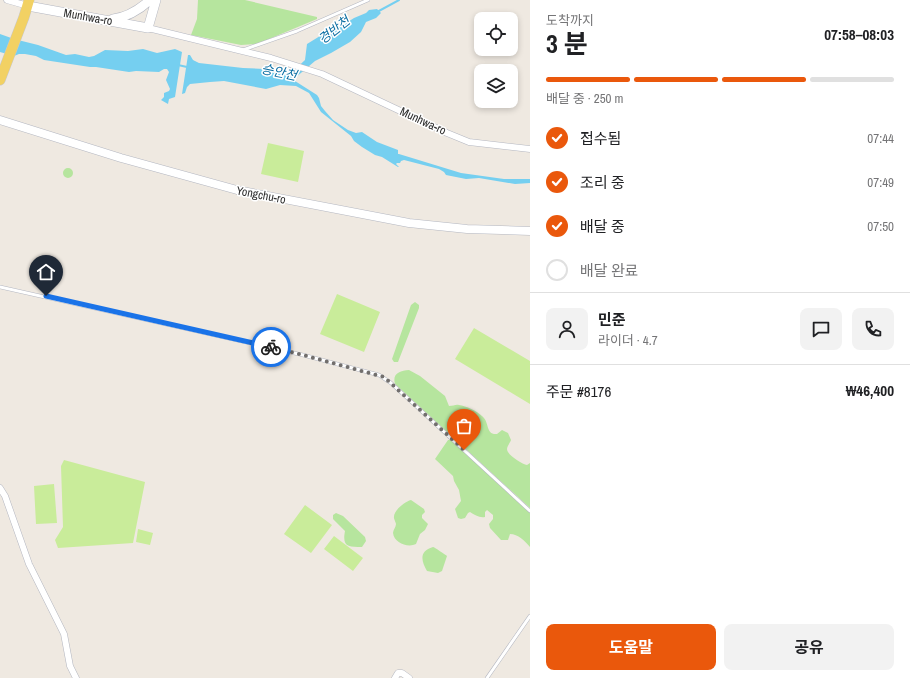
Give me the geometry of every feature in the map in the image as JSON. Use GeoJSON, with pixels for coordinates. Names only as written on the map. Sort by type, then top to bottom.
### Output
{"type":"FeatureCollection","features":[{"type":"Feature","properties":{"kind":"main road"},"geometry":{"type":"LineString","coordinates":[[103,20],[112,20],[127,16],[150,0]]}},
{"type":"Feature","properties":{"kind":"main road"},"geometry":{"type":"LineString","coordinates":[[148,28],[156,0]]}},
{"type":"Feature","properties":{"kind":"main road"},"geometry":{"type":"LineString","coordinates":[[0,80],[29,3]]}},
{"type":"Feature","properties":{"kind":"main road","name":"Munhwa-ro"},"geometry":{"type":"LineString","coordinates":[[29,3],[103,20],[148,28]]}},
{"type":"Feature","properties":{"kind":"street"},"geometry":{"type":"LineString","coordinates":[[7,0],[29,3]]}},
{"type":"Feature","properties":{"kind":"street","name":"Munhwa-ro"},"geometry":{"type":"LineString","coordinates":[[148,28],[242,50],[322,74],[469,142],[530,149]]}},
{"type":"Feature","properties":{"kind":"street","name":"Yongchu-ro"},"geometry":{"type":"LineString","coordinates":[[0,120],[121,158],[237,190],[409,223],[467,230],[530,231]]}},
{"type":"Feature","properties":{"kind":"street"},"geometry":{"type":"LineString","coordinates":[[0,488],[5,496],[29,564],[64,634],[70,666],[76,678]]}},
{"type":"Feature","properties":{"kind":"street"},"geometry":{"type":"LineString","coordinates":[[395,678],[398,673],[402,673],[406,674],[409,678]]}},
{"type":"Feature","properties":{"kind":"lane"},"geometry":{"type":"LineString","coordinates":[[242,50],[297,30],[357,6],[368,0]]}},
{"type":"Feature","properties":{"kind":"lane"},"geometry":{"type":"LineString","coordinates":[[0,287],[303,355],[379,375],[391,383],[530,510]]}},
{"type":"Feature","properties":{"kind":"lane"},"geometry":{"type":"LineString","coordinates":[[487,678],[530,616]]}},
{"type":"Feature","properties":{"kind":"green space"},"geometry":{"type":"Polygon","coordinates":[[[198,0],[245,0],[317,17],[317,19],[257,44],[241,45],[191,35],[197,19],[198,0]]]}},
{"type":"Feature","properties":{"kind":"green space"},"geometry":{"type":"Polygon","coordinates":[[[268,143],[304,151],[298,182],[261,174],[268,143]]]}},
{"type":"Feature","properties":{"kind":"green space"},"geometry":{"type":"Polygon","coordinates":[[[66,168],[70,168],[72,169],[72,177],[66,178],[63,175],[63,171],[66,168]]]}},
{"type":"Feature","properties":{"kind":"green space"},"geometry":{"type":"Polygon","coordinates":[[[337,294],[380,312],[364,352],[320,334],[337,294]]]}},
{"type":"Feature","properties":{"kind":"green space"},"geometry":{"type":"Polygon","coordinates":[[[415,302],[419,305],[419,308],[398,362],[394,362],[392,359],[411,305],[415,302]]]}},
{"type":"Feature","properties":{"kind":"green space"},"geometry":{"type":"Polygon","coordinates":[[[474,328],[530,361],[530,404],[455,359],[474,328]]]}},
{"type":"Feature","properties":{"kind":"green space"},"geometry":{"type":"Polygon","coordinates":[[[409,370],[420,376],[445,396],[449,406],[462,406],[480,414],[486,421],[489,430],[493,434],[497,434],[502,430],[508,433],[511,440],[507,447],[509,454],[527,465],[530,463],[530,508],[395,384],[394,380],[398,373],[409,370]]]}},
{"type":"Feature","properties":{"kind":"green space"},"geometry":{"type":"Polygon","coordinates":[[[448,440],[451,440],[530,513],[530,547],[521,538],[513,534],[510,534],[508,540],[501,540],[490,528],[489,524],[493,519],[493,515],[487,510],[485,512],[485,517],[479,517],[470,512],[465,518],[458,518],[455,509],[461,501],[459,490],[453,476],[435,459],[448,440]]]}},
{"type":"Feature","properties":{"kind":"green space"},"geometry":{"type":"Polygon","coordinates":[[[64,460],[145,482],[133,543],[58,548],[55,540],[63,527],[61,466],[64,460]]]}},
{"type":"Feature","properties":{"kind":"green space"},"geometry":{"type":"Polygon","coordinates":[[[54,484],[57,523],[36,524],[34,486],[54,484]]]}},
{"type":"Feature","properties":{"kind":"green space"},"geometry":{"type":"Polygon","coordinates":[[[411,500],[424,509],[425,512],[422,515],[422,518],[428,524],[425,530],[420,534],[416,544],[405,545],[396,540],[394,537],[393,533],[396,524],[394,515],[402,505],[411,500]]]}},
{"type":"Feature","properties":{"kind":"green space"},"geometry":{"type":"Polygon","coordinates":[[[305,505],[332,525],[311,553],[284,534],[305,505]]]}},
{"type":"Feature","properties":{"kind":"green space"},"geometry":{"type":"Polygon","coordinates":[[[336,513],[343,516],[365,537],[366,541],[362,547],[353,547],[345,543],[345,531],[333,519],[333,515],[336,513]]]}},
{"type":"Feature","properties":{"kind":"green space"},"geometry":{"type":"Polygon","coordinates":[[[138,529],[153,533],[150,545],[136,542],[138,529]]]}},
{"type":"Feature","properties":{"kind":"green space"},"geometry":{"type":"Polygon","coordinates":[[[334,536],[363,558],[353,571],[324,549],[334,536]]]}},
{"type":"Feature","properties":{"kind":"green space"},"geometry":{"type":"Polygon","coordinates":[[[433,547],[447,556],[442,571],[438,573],[427,571],[423,564],[423,554],[425,551],[433,547]]]}},
{"type":"Feature","properties":{"kind":"water"},"geometry":{"type":"Polygon","coordinates":[[[377,9],[381,13],[376,18],[366,22],[361,32],[350,42],[315,61],[295,78],[295,81],[317,95],[321,106],[333,120],[348,130],[356,133],[362,132],[377,142],[398,150],[398,154],[461,173],[504,179],[530,179],[530,183],[515,184],[479,178],[466,179],[446,175],[439,169],[404,160],[396,164],[398,167],[382,157],[375,155],[354,141],[351,136],[321,112],[309,93],[296,86],[280,85],[266,89],[224,81],[190,84],[185,93],[182,94],[188,55],[199,63],[264,69],[275,73],[289,75],[305,60],[307,44],[369,10],[377,9]]]}},
{"type":"Feature","properties":{"kind":"water"},"geometry":{"type":"Polygon","coordinates":[[[0,34],[66,55],[75,54],[89,57],[105,50],[128,51],[143,49],[157,53],[175,49],[182,52],[175,97],[169,99],[168,104],[161,100],[164,97],[164,93],[170,89],[166,80],[169,72],[167,69],[159,72],[129,72],[44,60],[36,56],[25,54],[14,56],[0,52],[0,34]]]}},
{"type":"Feature","properties":{"kind":"waterway","name":"경반천"},"geometry":{"type":"LineString","coordinates":[[377,12],[399,0]]}},
{"type":"Feature","properties":{"kind":"waterway","name":"승안천"},"geometry":{"type":"LineString","coordinates":[[178,65],[187,67]]}},
{"type":"Feature","properties":{"kind":"way so far"},"geometry":{"type":"LineString","coordinates":[[271,347],[384,377],[464,450]]}},
{"type":"Feature","properties":{"kind":"route"},"geometry":{"type":"LineString","coordinates":[[46,296],[271,347]]}}]}
